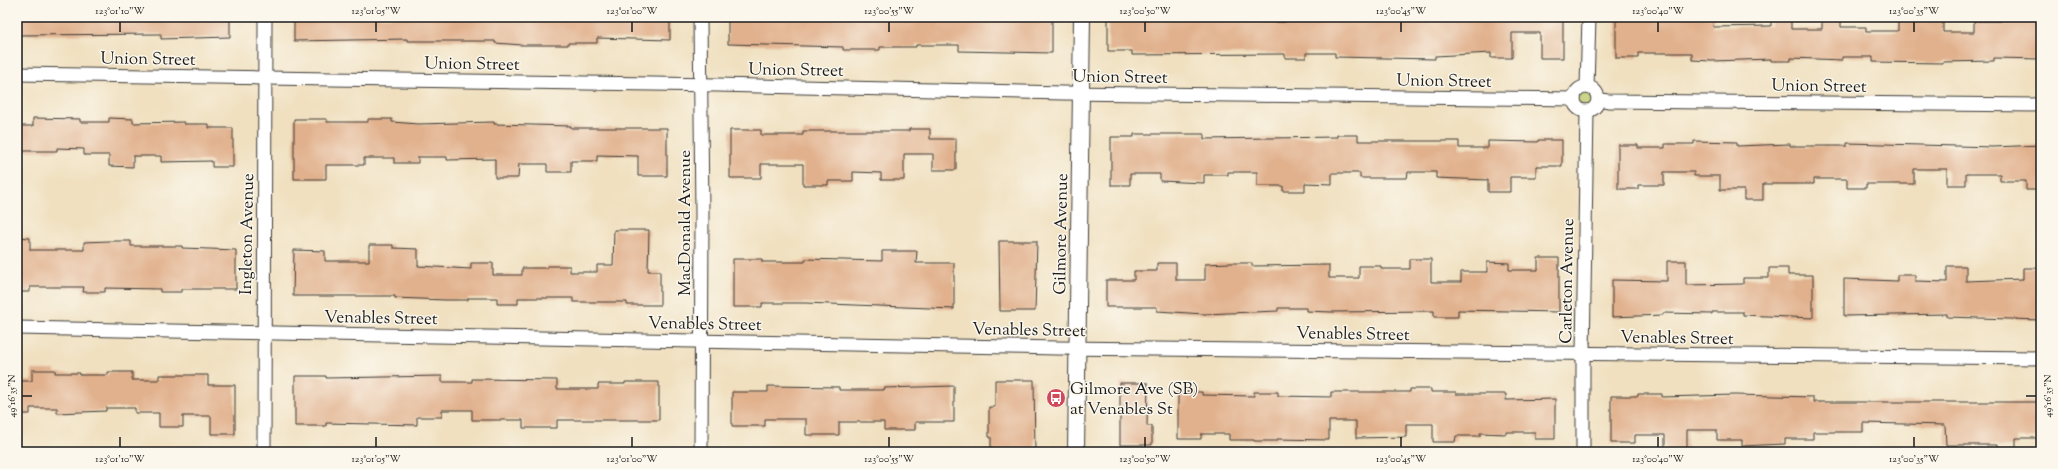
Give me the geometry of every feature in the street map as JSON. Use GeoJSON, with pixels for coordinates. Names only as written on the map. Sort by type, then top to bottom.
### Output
{"type":"FeatureCollection","features":[{"type":"Feature","properties":{"kind":"street","name":"Ingleton Avenue"},"geometry":{"type":"LineString","coordinates":[[264,452],[263,332],[265,17]]}},
{"type":"Feature","properties":{"kind":"street","name":"MacDonald Avenue"},"geometry":{"type":"LineString","coordinates":[[700,17],[702,342],[701,452]]}},
{"type":"Feature","properties":{"kind":"street","name":"Gilmore Avenue"},"geometry":{"type":"LineString","coordinates":[[1076,452],[1082,17]]}},
{"type":"Feature","properties":{"kind":"street"},"geometry":{"type":"LineString","coordinates":[[1587,88],[1589,17]]}},
{"type":"Feature","properties":{"kind":"street","name":"Union Street"},"geometry":{"type":"LineString","coordinates":[[17,74],[1082,93],[1574,99]]}},
{"type":"Feature","properties":{"kind":"street"},"geometry":{"type":"LineString","coordinates":[[1587,88],[1596,93],[1598,99],[1596,106],[1587,111],[1577,106],[1574,99],[1577,92],[1587,88]]}},
{"type":"Feature","properties":{"kind":"street","name":"Union Street"},"geometry":{"type":"LineString","coordinates":[[1598,99],[1615,101],[2041,105]]}},
{"type":"Feature","properties":{"kind":"street","name":"Carleton Avenue"},"geometry":{"type":"LineString","coordinates":[[1583,452],[1587,111]]}},
{"type":"Feature","properties":{"kind":"street","name":"Venables Street"},"geometry":{"type":"LineString","coordinates":[[17,328],[1077,348],[2041,358]]}},
{"type":"Feature","properties":{"kind":"green space"},"geometry":{"type":"Polygon","coordinates":[[[1586,90],[1593,93],[1596,100],[1593,107],[1586,110],[1579,107],[1576,100],[1579,93],[1586,90]]]}},
{"type":"Feature","properties":{"kind":"building"},"geometry":{"type":"Polygon","coordinates":[[[17,17],[230,17],[230,37],[161,39],[161,34],[17,35],[17,17]]]}},
{"type":"Feature","properties":{"kind":"building"},"geometry":{"type":"Polygon","coordinates":[[[294,17],[670,17],[670,40],[597,38],[597,43],[568,43],[568,45],[522,45],[495,43],[495,41],[407,41],[407,39],[294,41],[294,17]]]}},
{"type":"Feature","properties":{"kind":"building"},"geometry":{"type":"Polygon","coordinates":[[[728,17],[1052,17],[1052,53],[959,51],[959,45],[916,45],[916,47],[880,47],[880,50],[843,50],[843,47],[728,44],[728,17]]]}},
{"type":"Feature","properties":{"kind":"building"},"geometry":{"type":"Polygon","coordinates":[[[1108,17],[1255,17],[1255,22],[1285,22],[1285,17],[1563,18],[1563,58],[1540,58],[1540,33],[1512,33],[1512,58],[1491,58],[1491,53],[1435,56],[1435,59],[1335,57],[1335,53],[1306,53],[1306,58],[1285,58],[1285,54],[1132,55],[1132,51],[1108,51],[1108,17]]]}},
{"type":"Feature","properties":{"kind":"building"},"geometry":{"type":"Polygon","coordinates":[[[1616,17],[1714,17],[1713,27],[1771,26],[1771,17],[1791,17],[1791,29],[1822,29],[1822,21],[1841,20],[1841,27],[1866,27],[1866,31],[1898,31],[1898,17],[1943,17],[1943,32],[1974,32],[1974,21],[2001,21],[2001,17],[2041,19],[2041,59],[1994,58],[1994,61],[1942,63],[1873,62],[1873,57],[1842,57],[1842,60],[1791,58],[1791,61],[1771,61],[1771,59],[1712,61],[1692,60],[1692,53],[1638,53],[1638,58],[1616,58],[1616,17]]]}},
{"type":"Feature","properties":{"kind":"building"},"geometry":{"type":"Polygon","coordinates":[[[33,118],[80,119],[80,122],[109,122],[109,118],[133,119],[133,123],[184,122],[184,124],[209,124],[209,128],[233,128],[233,167],[212,167],[212,161],[161,162],[161,156],[133,156],[133,167],[109,166],[109,155],[84,155],[84,149],[57,148],[57,151],[17,151],[17,126],[33,126],[33,118]]]}},
{"type":"Feature","properties":{"kind":"building"},"geometry":{"type":"Polygon","coordinates":[[[294,119],[327,119],[327,122],[368,122],[368,119],[392,119],[392,122],[418,124],[494,122],[494,124],[571,126],[571,128],[667,128],[667,176],[638,176],[638,156],[597,155],[597,161],[571,161],[571,172],[547,172],[547,164],[519,164],[518,178],[495,178],[495,159],[447,160],[447,157],[418,157],[418,163],[394,163],[394,158],[364,158],[364,165],[326,165],[326,179],[294,179],[294,119]]]}},
{"type":"Feature","properties":{"kind":"building"},"geometry":{"type":"Polygon","coordinates":[[[909,129],[930,129],[930,139],[956,139],[956,170],[933,170],[933,154],[904,154],[904,180],[881,180],[881,173],[853,172],[853,181],[828,181],[828,185],[803,185],[803,164],[761,164],[761,178],[730,178],[730,130],[761,130],[761,135],[803,135],[803,131],[909,131],[909,129]]]}},
{"type":"Feature","properties":{"kind":"building"},"geometry":{"type":"Polygon","coordinates":[[[1134,134],[1204,134],[1204,139],[1337,137],[1337,135],[1358,135],[1358,141],[1459,141],[1459,148],[1488,148],[1488,141],[1538,142],[1538,140],[1562,140],[1562,166],[1536,166],[1536,177],[1510,177],[1510,192],[1488,192],[1488,180],[1436,178],[1436,172],[1408,172],[1407,178],[1360,178],[1360,173],[1332,173],[1332,184],[1305,183],[1305,191],[1283,191],[1283,186],[1257,186],[1257,172],[1228,172],[1228,175],[1204,175],[1204,183],[1160,181],[1160,174],[1130,174],[1130,185],[1111,185],[1111,137],[1134,137],[1134,134]]]}},
{"type":"Feature","properties":{"kind":"building"},"geometry":{"type":"Polygon","coordinates":[[[1694,141],[1737,142],[1737,146],[1790,144],[1790,146],[1847,146],[1847,143],[1993,147],[2041,145],[2041,190],[2026,190],[2026,181],[2000,181],[2000,174],[1966,174],[1966,185],[1947,185],[1947,169],[1914,169],[1914,184],[1866,184],[1866,188],[1847,188],[1847,179],[1814,179],[1814,184],[1763,184],[1763,200],[1744,200],[1744,190],[1720,190],[1720,176],[1694,176],[1694,172],[1664,172],[1664,185],[1638,185],[1638,189],[1618,189],[1618,145],[1638,145],[1638,148],[1665,148],[1665,144],[1694,144],[1694,141]]]}},
{"type":"Feature","properties":{"kind":"building"},"geometry":{"type":"Polygon","coordinates":[[[614,230],[649,230],[648,271],[660,271],[660,305],[627,305],[627,302],[573,302],[573,298],[518,298],[518,304],[497,304],[497,298],[445,300],[395,298],[395,296],[293,296],[294,250],[325,251],[325,261],[369,261],[369,245],[393,245],[393,248],[418,249],[418,266],[471,269],[471,263],[493,263],[493,275],[522,275],[522,268],[547,268],[547,266],[570,266],[570,272],[597,272],[597,265],[613,265],[614,230]]]}},
{"type":"Feature","properties":{"kind":"building"},"geometry":{"type":"Polygon","coordinates":[[[17,237],[30,238],[30,250],[84,250],[84,242],[131,241],[131,246],[182,246],[182,248],[236,250],[236,289],[181,289],[181,292],[160,292],[160,289],[105,288],[105,292],[83,292],[84,287],[30,287],[30,292],[17,292],[17,237]]]}},
{"type":"Feature","properties":{"kind":"building"},"geometry":{"type":"Polygon","coordinates":[[[999,241],[1037,241],[1035,311],[1000,311],[999,241]]]}},
{"type":"Feature","properties":{"kind":"building"},"geometry":{"type":"Polygon","coordinates":[[[882,251],[917,251],[916,263],[954,263],[954,309],[805,303],[762,303],[762,307],[733,307],[733,259],[762,259],[762,262],[805,262],[805,259],[882,261],[882,251]]]}},
{"type":"Feature","properties":{"kind":"building"},"geometry":{"type":"Polygon","coordinates":[[[1538,258],[1559,258],[1559,312],[1458,310],[1458,317],[1434,317],[1434,311],[1332,312],[1306,311],[1306,308],[1278,308],[1278,311],[1204,314],[1157,311],[1157,307],[1106,307],[1106,280],[1134,280],[1134,271],[1157,271],[1157,263],[1176,263],[1176,280],[1205,280],[1205,264],[1230,263],[1252,263],[1252,266],[1329,265],[1329,278],[1359,278],[1359,266],[1381,266],[1381,269],[1410,269],[1410,259],[1431,259],[1431,282],[1461,282],[1461,272],[1487,272],[1487,262],[1509,263],[1509,270],[1538,270],[1538,258]]]}},
{"type":"Feature","properties":{"kind":"building"},"geometry":{"type":"Polygon","coordinates":[[[1667,261],[1686,261],[1686,285],[1743,284],[1743,278],[1769,278],[1769,268],[1788,268],[1788,275],[1813,275],[1813,318],[1743,315],[1743,312],[1712,312],[1712,314],[1663,313],[1663,315],[1612,317],[1612,280],[1667,281],[1667,261]]]}},
{"type":"Feature","properties":{"kind":"building"},"geometry":{"type":"Polygon","coordinates":[[[1947,266],[1966,266],[1966,281],[2023,279],[2023,268],[2041,268],[2041,320],[1947,317],[1947,314],[1844,316],[1844,279],[1897,281],[1897,275],[1915,275],[1915,281],[1947,282],[1947,266]]]}},
{"type":"Feature","properties":{"kind":"building"},"geometry":{"type":"Polygon","coordinates":[[[32,370],[55,370],[55,373],[80,373],[80,375],[108,375],[108,372],[132,372],[132,380],[159,380],[159,375],[208,375],[208,385],[235,385],[235,434],[211,434],[211,416],[183,416],[183,427],[159,427],[159,413],[135,413],[135,408],[106,408],[106,411],[57,413],[57,408],[30,408],[30,414],[17,414],[17,381],[32,381],[32,370]]]}},
{"type":"Feature","properties":{"kind":"building"},"geometry":{"type":"Polygon","coordinates":[[[295,376],[326,376],[326,378],[442,376],[442,382],[472,382],[472,379],[557,380],[557,389],[598,389],[598,384],[659,382],[659,420],[557,420],[557,428],[523,428],[523,420],[472,420],[472,410],[442,410],[442,417],[417,417],[417,425],[326,423],[326,426],[295,426],[295,376]]]}},
{"type":"Feature","properties":{"kind":"building"},"geometry":{"type":"Polygon","coordinates":[[[995,380],[1034,380],[1035,452],[991,452],[991,437],[989,437],[989,407],[995,407],[995,380]]]}},
{"type":"Feature","properties":{"kind":"building"},"geometry":{"type":"Polygon","coordinates":[[[1120,383],[1148,383],[1147,426],[1152,426],[1152,445],[1120,445],[1120,383]]]}},
{"type":"Feature","properties":{"kind":"building"},"geometry":{"type":"Polygon","coordinates":[[[768,386],[839,387],[839,390],[884,390],[884,388],[954,386],[954,422],[915,422],[915,430],[884,430],[884,422],[839,422],[839,435],[806,435],[806,419],[765,419],[765,426],[732,426],[732,392],[768,392],[768,386]]]}},
{"type":"Feature","properties":{"kind":"building"},"geometry":{"type":"Polygon","coordinates":[[[1410,389],[1431,389],[1431,392],[1456,392],[1456,394],[1506,394],[1506,400],[1555,399],[1555,439],[1535,439],[1535,432],[1506,432],[1506,434],[1480,433],[1480,436],[1456,436],[1455,442],[1433,442],[1433,424],[1406,424],[1406,437],[1356,438],[1356,421],[1329,421],[1329,440],[1229,440],[1229,434],[1201,434],[1201,439],[1178,439],[1178,392],[1202,392],[1202,395],[1254,396],[1254,392],[1278,392],[1278,396],[1331,397],[1331,392],[1410,392],[1410,389]]]}},
{"type":"Feature","properties":{"kind":"building"},"geometry":{"type":"Polygon","coordinates":[[[1638,394],[1662,394],[1662,397],[1735,395],[1813,397],[1813,402],[2041,402],[2041,438],[2016,438],[2016,447],[1997,447],[1997,445],[1946,445],[1945,425],[1863,423],[1863,432],[1813,432],[1813,439],[1785,439],[1785,444],[1742,446],[1742,440],[1717,440],[1717,430],[1687,430],[1687,452],[1665,452],[1665,435],[1635,435],[1635,443],[1611,443],[1611,396],[1638,396],[1638,394]]]}},
{"type":"Feature","properties":{"kind":"place","name":"Gilmore Ave (SB) at Venables St"},"geometry":{"type":"Point","coordinates":[1056,398]}}]}
